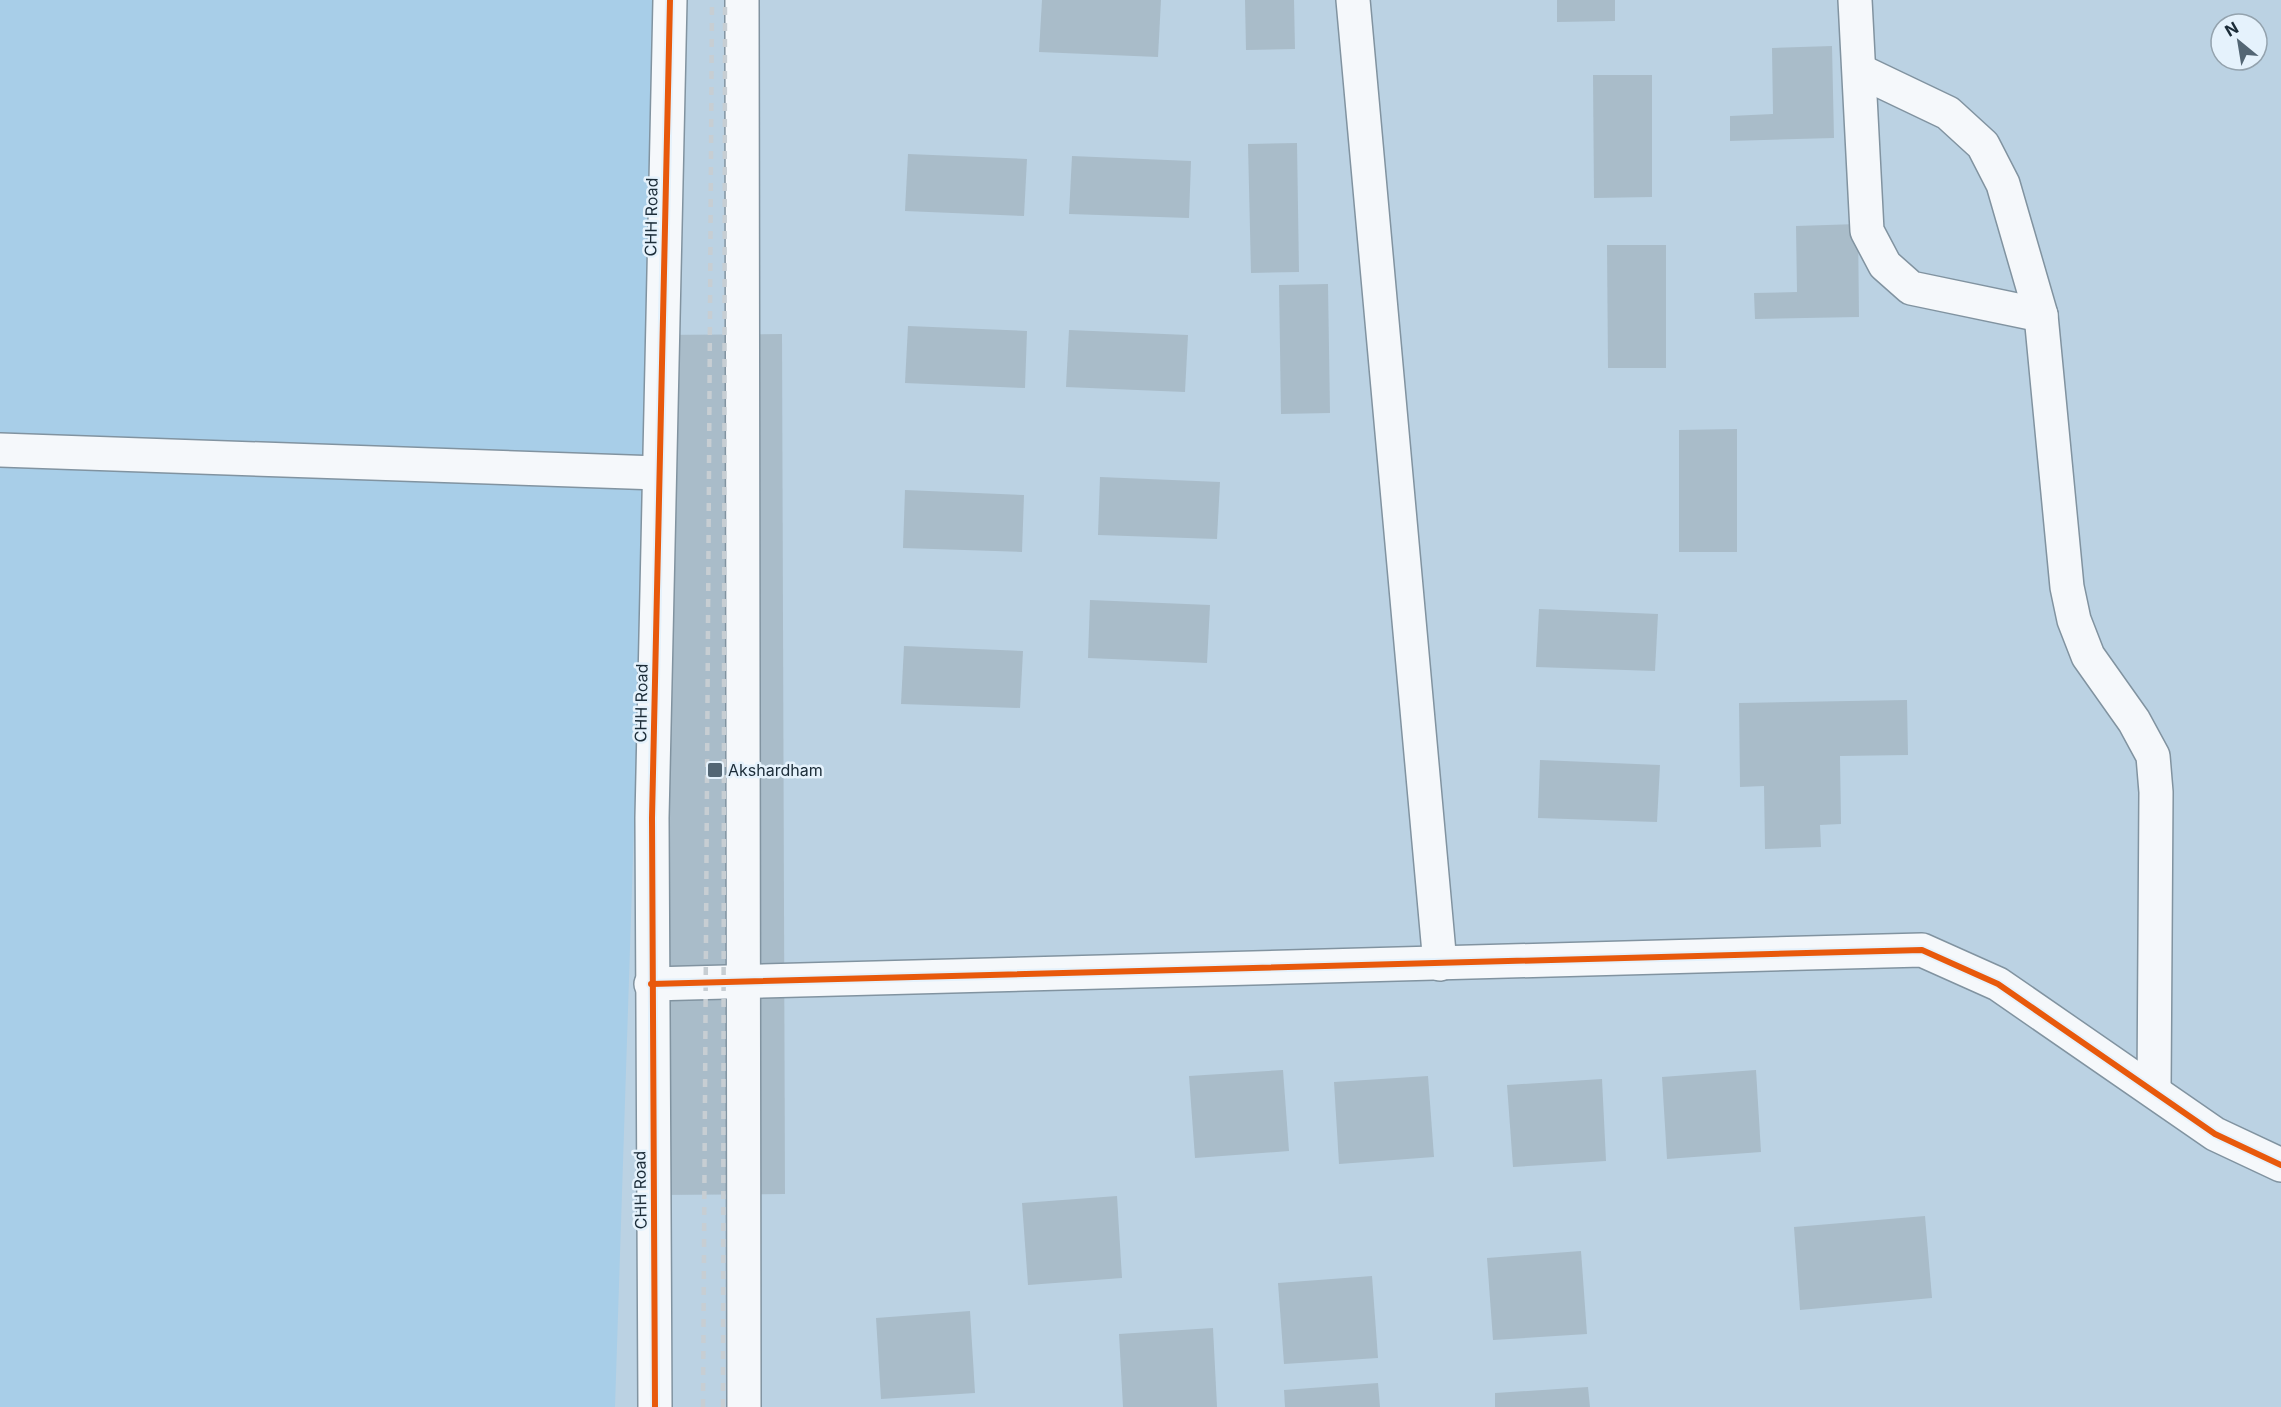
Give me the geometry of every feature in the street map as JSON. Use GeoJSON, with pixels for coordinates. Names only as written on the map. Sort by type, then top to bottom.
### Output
{"type":"FeatureCollection","features":[{"type":"Feature","properties":{"kind":"street","name":"CHH Road"},"geometry":{"type":"LineString","coordinates":[[655,1407],[651,984],[658,473],[670,0]]}},
{"type":"Feature","properties":{"kind":"street"},"geometry":{"type":"LineString","coordinates":[[742,0],[744,1407]]}},
{"type":"Feature","properties":{"kind":"street"},"geometry":{"type":"LineString","coordinates":[[1353,0],[1440,964]]}},
{"type":"Feature","properties":{"kind":"street"},"geometry":{"type":"LineString","coordinates":[[1855,0],[1867,231],[1885,265],[1911,288],[2041,315]]}},
{"type":"Feature","properties":{"kind":"street"},"geometry":{"type":"LineString","coordinates":[[1860,71],[1948,113],[1983,145],[2003,184],[2041,315],[2067,587],[2074,620],[2088,656],[2134,722],[2153,756],[2156,792],[2154,1091]]}},
{"type":"Feature","properties":{"kind":"street"},"geometry":{"type":"LineString","coordinates":[[0,450],[658,473]]}},
{"type":"Feature","properties":{"kind":"street"},"geometry":{"type":"LineString","coordinates":[[651,984],[1922,950],[1998,984],[2215,1134],[2281,1165]]}},
{"type":"Feature","properties":{"kind":"shaded area"},"geometry":{"type":"Polygon","coordinates":[[[0,0],[661,0],[615,1407],[0,1407],[0,0]]]}},
{"type":"Feature","properties":{"kind":"building"},"geometry":{"type":"Polygon","coordinates":[[[1042,0],[1161,0],[1158,57],[1039,52],[1042,0]]]}},
{"type":"Feature","properties":{"kind":"building"},"geometry":{"type":"Polygon","coordinates":[[[1245,0],[1294,0],[1295,49],[1246,50],[1245,0]]]}},
{"type":"Feature","properties":{"kind":"building"},"geometry":{"type":"Polygon","coordinates":[[[1557,0],[1615,0],[1615,21],[1557,22],[1557,0]]]}},
{"type":"Feature","properties":{"kind":"building"},"geometry":{"type":"Polygon","coordinates":[[[1832,46],[1834,138],[1730,141],[1730,116],[1773,114],[1772,48],[1832,46]]]}},
{"type":"Feature","properties":{"kind":"building"},"geometry":{"type":"Polygon","coordinates":[[[1593,75],[1652,75],[1652,197],[1594,198],[1593,75]]]}},
{"type":"Feature","properties":{"kind":"building"},"geometry":{"type":"Polygon","coordinates":[[[1297,143],[1299,272],[1251,273],[1248,144],[1297,143]]]}},
{"type":"Feature","properties":{"kind":"building"},"geometry":{"type":"Polygon","coordinates":[[[908,154],[1027,159],[1024,216],[905,211],[908,154]]]}},
{"type":"Feature","properties":{"kind":"building"},"geometry":{"type":"Polygon","coordinates":[[[1072,156],[1191,161],[1189,218],[1069,214],[1072,156]]]}},
{"type":"Feature","properties":{"kind":"building"},"geometry":{"type":"Polygon","coordinates":[[[1858,224],[1859,317],[1755,319],[1754,293],[1797,292],[1796,226],[1858,224]]]}},
{"type":"Feature","properties":{"kind":"building"},"geometry":{"type":"Polygon","coordinates":[[[1607,245],[1666,245],[1666,368],[1608,368],[1607,245]]]}},
{"type":"Feature","properties":{"kind":"building"},"geometry":{"type":"Polygon","coordinates":[[[1328,284],[1330,413],[1281,414],[1279,285],[1328,284]]]}},
{"type":"Feature","properties":{"kind":"building"},"geometry":{"type":"Polygon","coordinates":[[[908,326],[1027,331],[1025,388],[905,383],[908,326]]]}},
{"type":"Feature","properties":{"kind":"building"},"geometry":{"type":"Polygon","coordinates":[[[1069,330],[1188,335],[1185,392],[1066,387],[1069,330]]]}},
{"type":"Feature","properties":{"kind":"building"},"geometry":{"type":"Polygon","coordinates":[[[782,334],[785,1194],[656,1195],[654,335],[782,334]]]}},
{"type":"Feature","properties":{"kind":"building"},"geometry":{"type":"Polygon","coordinates":[[[1737,429],[1737,552],[1679,552],[1679,430],[1737,429]]]}},
{"type":"Feature","properties":{"kind":"building"},"geometry":{"type":"Polygon","coordinates":[[[1100,477],[1220,482],[1217,539],[1098,535],[1100,477]]]}},
{"type":"Feature","properties":{"kind":"building"},"geometry":{"type":"Polygon","coordinates":[[[905,490],[1024,495],[1022,552],[903,548],[905,490]]]}},
{"type":"Feature","properties":{"kind":"building"},"geometry":{"type":"Polygon","coordinates":[[[1090,600],[1210,605],[1207,663],[1088,658],[1090,600]]]}},
{"type":"Feature","properties":{"kind":"building"},"geometry":{"type":"Polygon","coordinates":[[[1539,609],[1658,614],[1655,671],[1536,667],[1539,609]]]}},
{"type":"Feature","properties":{"kind":"building"},"geometry":{"type":"Polygon","coordinates":[[[904,646],[1023,651],[1020,708],[901,704],[904,646]]]}},
{"type":"Feature","properties":{"kind":"building"},"geometry":{"type":"Polygon","coordinates":[[[1907,700],[1908,755],[1840,756],[1841,824],[1820,825],[1821,847],[1765,849],[1764,786],[1740,787],[1739,703],[1907,700]]]}},
{"type":"Feature","properties":{"kind":"building"},"geometry":{"type":"Polygon","coordinates":[[[1540,760],[1660,765],[1657,822],[1538,818],[1540,760]]]}},
{"type":"Feature","properties":{"kind":"building"},"geometry":{"type":"Polygon","coordinates":[[[1283,1070],[1289,1151],[1195,1158],[1189,1076],[1283,1070]]]}},
{"type":"Feature","properties":{"kind":"building"},"geometry":{"type":"Polygon","coordinates":[[[1756,1070],[1761,1152],[1667,1159],[1662,1077],[1756,1070]]]}},
{"type":"Feature","properties":{"kind":"building"},"geometry":{"type":"Polygon","coordinates":[[[1428,1076],[1434,1157],[1339,1164],[1334,1082],[1428,1076]]]}},
{"type":"Feature","properties":{"kind":"building"},"geometry":{"type":"Polygon","coordinates":[[[1602,1079],[1606,1161],[1513,1167],[1507,1085],[1602,1079]]]}},
{"type":"Feature","properties":{"kind":"building"},"geometry":{"type":"Polygon","coordinates":[[[1117,1196],[1122,1278],[1028,1285],[1022,1203],[1117,1196]]]}},
{"type":"Feature","properties":{"kind":"building"},"geometry":{"type":"Polygon","coordinates":[[[1925,1216],[1932,1298],[1800,1310],[1794,1227],[1925,1216]]]}},
{"type":"Feature","properties":{"kind":"building"},"geometry":{"type":"Polygon","coordinates":[[[1581,1251],[1587,1334],[1493,1340],[1487,1258],[1581,1251]]]}},
{"type":"Feature","properties":{"kind":"building"},"geometry":{"type":"Polygon","coordinates":[[[1372,1276],[1378,1358],[1284,1364],[1278,1283],[1372,1276]]]}},
{"type":"Feature","properties":{"kind":"building"},"geometry":{"type":"Polygon","coordinates":[[[970,1311],[975,1393],[881,1399],[876,1318],[970,1311]]]}},
{"type":"Feature","properties":{"kind":"building"},"geometry":{"type":"Polygon","coordinates":[[[1213,1328],[1217,1407],[1123,1407],[1119,1334],[1213,1328]]]}},
{"type":"Feature","properties":{"kind":"building"},"geometry":{"type":"Polygon","coordinates":[[[1378,1383],[1380,1407],[1285,1407],[1284,1390],[1378,1383]]]}},
{"type":"Feature","properties":{"kind":"building"},"geometry":{"type":"Polygon","coordinates":[[[1588,1387],[1590,1407],[1495,1407],[1495,1393],[1588,1387]]]}},
{"type":"Feature","properties":{"kind":"railway"},"geometry":{"type":"LineString","coordinates":[[703,1407],[712,0]]}},
{"type":"Feature","properties":{"kind":"railway"},"geometry":{"type":"LineString","coordinates":[[723,1407],[725,0]]}},
{"type":"Feature","properties":{"kind":"cycle path"},"geometry":{"type":"LineString","coordinates":[[655,1407],[652,818],[670,0]]}},
{"type":"Feature","properties":{"kind":"cycle path"},"geometry":{"type":"LineString","coordinates":[[651,984],[1922,950],[1998,984],[2215,1134],[2281,1165]]}},
{"type":"Feature","properties":{"kind":"place","name":"Akshardham"},"geometry":{"type":"Point","coordinates":[715,770]}}]}
